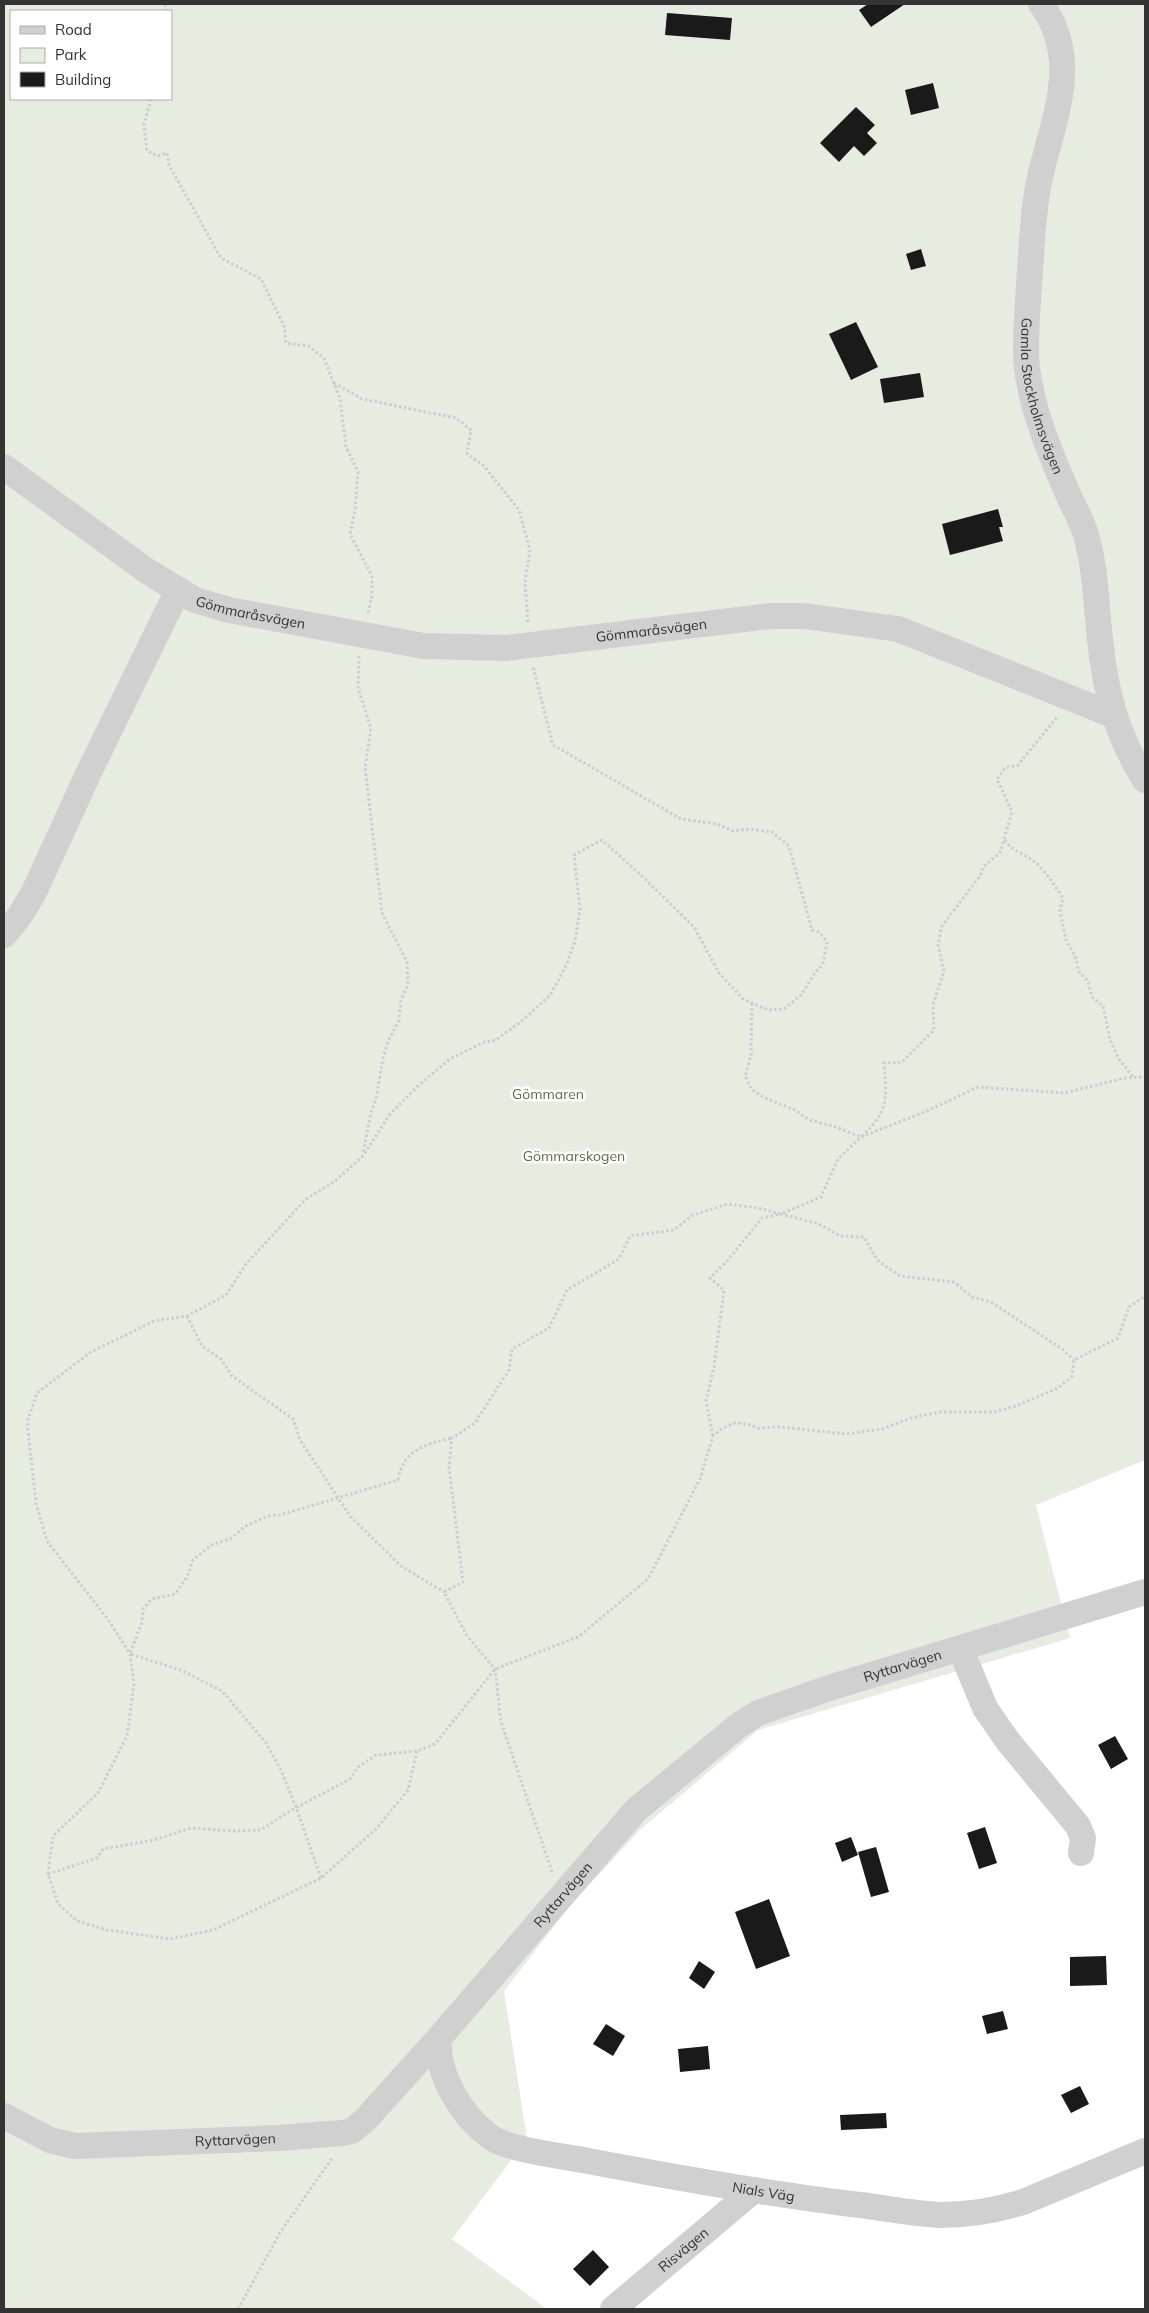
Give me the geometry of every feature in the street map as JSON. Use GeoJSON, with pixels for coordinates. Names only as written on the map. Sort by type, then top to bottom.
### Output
{"type":"FeatureCollection","features":[{"type":"Feature","properties":{"kind":"street","name":"Gamla Stockholmsvägen"},"geometry":{"type":"LineString","coordinates":[[1041,4],[1061,45],[1064,62],[1060,99],[1039,183],[1035,212],[1026,332],[1027,368],[1036,408],[1051,454],[1086,534],[1096,586],[1104,677],[1115,716],[1130,756],[1145,780]]}},
{"type":"Feature","properties":{"kind":"street","name":"Gömmaråsvägen"},"geometry":{"type":"LineString","coordinates":[[4,466],[97,533],[113,548],[178,590],[195,600],[229,610],[424,646],[506,648],[583,637],[770,616],[805,616],[898,629],[1115,716]]}},
{"type":"Feature","properties":{"kind":"street","name":"Gömmaråsvägen"},"geometry":{"type":"LineString","coordinates":[[4,935],[19,917],[34,892],[89,772],[178,590]]}},
{"type":"Feature","properties":{"kind":"street","name":"Ryttarvägen"},"geometry":{"type":"LineString","coordinates":[[4,2116],[50,2140],[75,2146],[279,2138],[352,2130],[366,2119],[439,2038],[636,1810],[709,1748],[749,1719],[780,1704],[832,1687],[961,1650],[1145,1592]]}},
{"type":"Feature","properties":{"kind":"street"},"geometry":{"type":"LineString","coordinates":[[961,1650],[986,1708],[1006,1740],[1078,1826],[1083,1838],[1080,1853]]}},
{"type":"Feature","properties":{"kind":"street","name":"Nials Väg"},"geometry":{"type":"LineString","coordinates":[[439,2038],[441,2064],[451,2090],[459,2104],[489,2137],[519,2147],[689,2180],[941,2215],[960,2214],[1006,2207],[1023,2202],[1145,2151]]}},
{"type":"Feature","properties":{"kind":"street","name":"Risvägen"},"geometry":{"type":"LineString","coordinates":[[613,2309],[754,2190]]}},
{"type":"Feature","properties":{"kind":"path"},"geometry":{"type":"LineString","coordinates":[[151,100],[144,125],[147,151],[158,156],[167,154],[170,165],[221,258],[261,279],[284,326],[286,343],[308,346],[324,358],[340,399],[346,447],[358,472],[355,510],[350,534],[372,576],[372,595],[362,634],[358,688],[371,728],[366,767],[382,913],[407,962],[408,984],[401,1000],[398,1020],[383,1058],[363,1156]]}},
{"type":"Feature","properties":{"kind":"path"},"geometry":{"type":"LineString","coordinates":[[334,383],[362,399],[456,418],[471,430],[467,454],[484,466],[519,510],[530,550],[525,582],[527,646],[552,745],[681,819],[716,824],[733,831],[772,832],[789,846],[812,930],[819,932],[827,942],[823,964],[814,974],[801,995],[784,1009],[768,1010],[743,999],[719,973],[694,927],[602,840],[574,855],[580,910],[576,941],[567,964],[550,995],[523,1020],[496,1040],[482,1043],[450,1059],[418,1086],[390,1114],[363,1156],[335,1181],[306,1199],[246,1264],[226,1295],[187,1316],[154,1321],[91,1352],[37,1393],[27,1422],[36,1503],[47,1541],[109,1621],[130,1654],[134,1684],[127,1736],[98,1793],[53,1836],[48,1874],[58,1904],[77,1922],[107,1930],[170,1938],[213,1930],[321,1878],[376,1829],[408,1790],[417,1751]]}},
{"type":"Feature","properties":{"kind":"path"},"geometry":{"type":"LineString","coordinates":[[48,1874],[98,1858],[103,1849],[154,1840],[191,1828],[233,1831],[261,1830],[296,1807],[350,1780],[358,1767],[376,1756],[417,1751],[435,1744],[495,1670],[578,1637],[648,1579],[700,1479],[713,1436],[706,1401],[714,1367],[724,1290],[710,1278],[762,1218],[781,1214],[822,1197],[838,1160],[877,1123],[887,1096],[884,1064],[902,1062],[934,1030],[933,1005],[944,971],[938,945],[942,926],[980,876],[983,867],[1000,853],[1012,812],[997,780],[1005,768],[1018,764],[1057,718],[1069,699]]}},
{"type":"Feature","properties":{"kind":"path"},"geometry":{"type":"LineString","coordinates":[[1004,839],[1008,845],[1023,853],[1037,864],[1055,885],[1062,898],[1060,911],[1066,940],[1075,956],[1079,972],[1088,981],[1092,997],[1103,1006],[1110,1040],[1119,1059],[1133,1078]]}},
{"type":"Feature","properties":{"kind":"path"},"geometry":{"type":"LineString","coordinates":[[752,1003],[751,1055],[745,1076],[752,1090],[796,1110],[809,1120],[834,1126],[861,1137],[927,1111],[978,1086],[1064,1093],[1145,1077]]}},
{"type":"Feature","properties":{"kind":"path"},"geometry":{"type":"LineString","coordinates":[[130,1654],[142,1622],[143,1609],[152,1599],[175,1594],[188,1577],[193,1560],[211,1545],[230,1540],[246,1526],[268,1516],[280,1515],[337,1496],[398,1480],[400,1466],[414,1450],[434,1442],[452,1438],[475,1423],[509,1370],[512,1348],[550,1328],[568,1290],[619,1259],[630,1236],[674,1230],[693,1214],[728,1204],[758,1208],[819,1224],[840,1236],[864,1237],[877,1260],[900,1276],[954,1282],[972,1297],[991,1302],[1035,1333],[1062,1349],[1074,1360]]}},
{"type":"Feature","properties":{"kind":"path"},"geometry":{"type":"LineString","coordinates":[[1074,1360],[1118,1338],[1129,1307],[1145,1296]]}},
{"type":"Feature","properties":{"kind":"path"},"geometry":{"type":"LineString","coordinates":[[187,1316],[202,1346],[221,1359],[232,1376],[293,1419],[300,1440],[350,1516],[401,1566],[444,1592],[467,1636],[495,1670],[500,1722],[540,1834],[560,1899]]}},
{"type":"Feature","properties":{"kind":"path"},"geometry":{"type":"LineString","coordinates":[[713,1436],[723,1428],[735,1423],[748,1424],[758,1428],[780,1427],[846,1434],[882,1429],[914,1417],[941,1412],[994,1412],[1016,1406],[1058,1388],[1072,1376],[1074,1360]]}},
{"type":"Feature","properties":{"kind":"path"},"geometry":{"type":"LineString","coordinates":[[444,1592],[463,1582],[449,1467],[452,1438]]}},
{"type":"Feature","properties":{"kind":"path"},"geometry":{"type":"LineString","coordinates":[[130,1654],[181,1670],[222,1691],[266,1743],[281,1770],[321,1878]]}},
{"type":"Feature","properties":{"kind":"path"},"geometry":{"type":"LineString","coordinates":[[238,2309],[281,2231],[352,2130]]}},
{"type":"Feature","properties":{"kind":"green space","name":"Gömmarskogen"},"geometry":{"type":"Polygon","coordinates":[[[4,4],[1145,4],[1145,1460],[1036,1505],[1070,1638],[758,1730],[641,1829],[572,1903],[504,1991],[527,2139],[452,2239],[547,2309],[4,2309],[4,4]]]}},
{"type":"Feature","properties":{"kind":"building"},"geometry":{"type":"Polygon","coordinates":[[[868,4],[905,4],[871,27],[859,10],[868,4]]]}},
{"type":"Feature","properties":{"kind":"building"},"geometry":{"type":"Polygon","coordinates":[[[667,13],[732,18],[730,40],[665,35],[667,13]]]}},
{"type":"Feature","properties":{"kind":"building"},"geometry":{"type":"Polygon","coordinates":[[[933,83],[939,108],[911,115],[905,90],[933,83]]]}},
{"type":"Feature","properties":{"kind":"building"},"geometry":{"type":"Polygon","coordinates":[[[856,107],[875,125],[867,133],[877,143],[864,156],[854,146],[839,162],[820,143],[856,107]]]}},
{"type":"Feature","properties":{"kind":"building"},"geometry":{"type":"Polygon","coordinates":[[[921,249],[926,266],[911,270],[906,254],[921,249]]]}},
{"type":"Feature","properties":{"kind":"building"},"geometry":{"type":"Polygon","coordinates":[[[856,322],[878,367],[851,380],[829,334],[856,322]]]}},
{"type":"Feature","properties":{"kind":"building"},"geometry":{"type":"Polygon","coordinates":[[[920,373],[924,397],[884,403],[880,379],[920,373]]]}},
{"type":"Feature","properties":{"kind":"building"},"geometry":{"type":"Polygon","coordinates":[[[998,509],[1003,527],[999,527],[1003,541],[950,555],[942,524],[998,509]]]}},
{"type":"Feature","properties":{"kind":"building"},"geometry":{"type":"Polygon","coordinates":[[[1115,1736],[1128,1759],[1111,1769],[1098,1745],[1115,1736]]]}},
{"type":"Feature","properties":{"kind":"building"},"geometry":{"type":"Polygon","coordinates":[[[985,1827],[997,1863],[979,1869],[967,1833],[985,1827]]]}},
{"type":"Feature","properties":{"kind":"building"},"geometry":{"type":"Polygon","coordinates":[[[851,1837],[858,1855],[842,1862],[835,1843],[851,1837]]]}},
{"type":"Feature","properties":{"kind":"building"},"geometry":{"type":"Polygon","coordinates":[[[876,1847],[889,1892],[871,1897],[858,1852],[876,1847]]]}},
{"type":"Feature","properties":{"kind":"building"},"geometry":{"type":"Polygon","coordinates":[[[769,1899],[790,1956],[756,1969],[735,1912],[769,1899]]]}},
{"type":"Feature","properties":{"kind":"building"},"geometry":{"type":"Polygon","coordinates":[[[1106,1956],[1107,1985],[1070,1986],[1070,1957],[1106,1956]]]}},
{"type":"Feature","properties":{"kind":"building"},"geometry":{"type":"Polygon","coordinates":[[[699,1961],[715,1972],[704,1989],[689,1978],[699,1961]]]}},
{"type":"Feature","properties":{"kind":"building"},"geometry":{"type":"Polygon","coordinates":[[[1003,2011],[1008,2029],[987,2034],[982,2016],[1003,2011]]]}},
{"type":"Feature","properties":{"kind":"building"},"geometry":{"type":"Polygon","coordinates":[[[606,2024],[625,2036],[613,2056],[593,2044],[606,2024]]]}},
{"type":"Feature","properties":{"kind":"building"},"geometry":{"type":"Polygon","coordinates":[[[708,2046],[710,2069],[680,2072],[678,2049],[708,2046]]]}},
{"type":"Feature","properties":{"kind":"building"},"geometry":{"type":"Polygon","coordinates":[[[1080,2086],[1089,2104],[1071,2113],[1061,2095],[1080,2086]]]}},
{"type":"Feature","properties":{"kind":"building"},"geometry":{"type":"Polygon","coordinates":[[[886,2113],[887,2128],[841,2130],[840,2115],[886,2113]]]}},
{"type":"Feature","properties":{"kind":"building"},"geometry":{"type":"Polygon","coordinates":[[[593,2250],[609,2267],[590,2286],[573,2269],[593,2250]]]}},
{"type":"Feature","properties":{"kind":"park label","name":"Gömmaren"},"geometry":{"type":"Point","coordinates":[548,1094]}}]}
